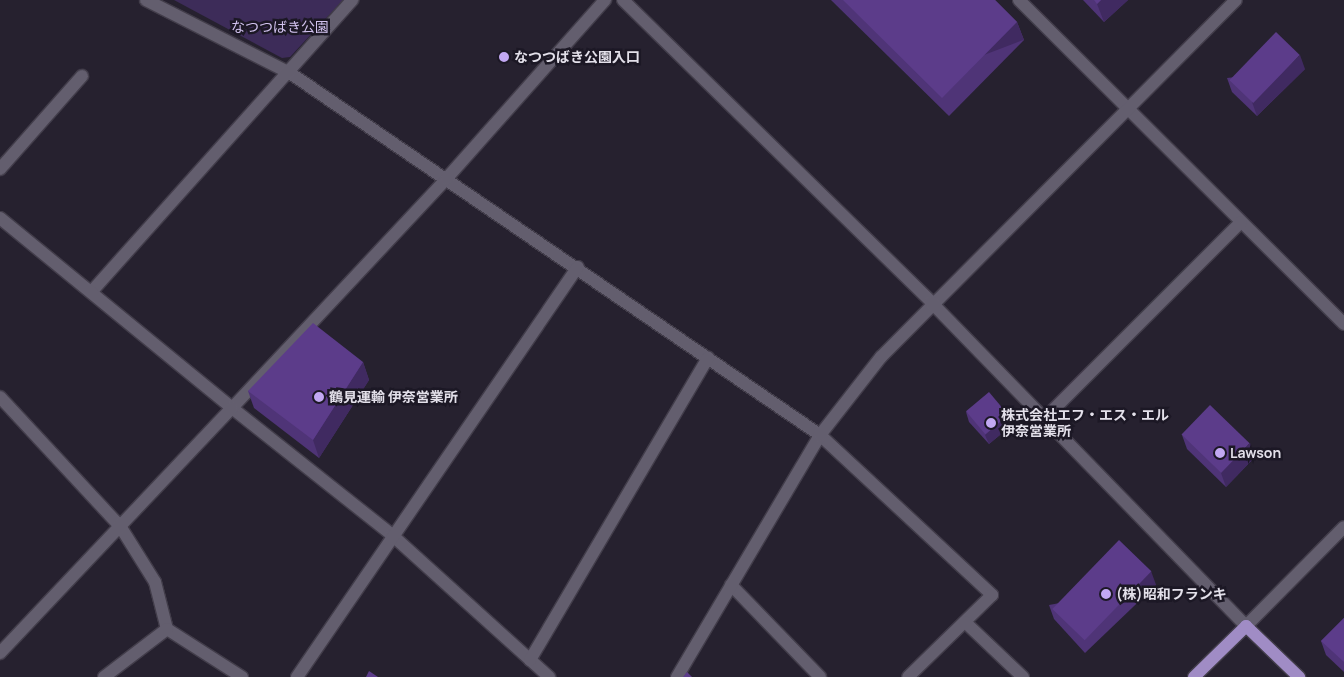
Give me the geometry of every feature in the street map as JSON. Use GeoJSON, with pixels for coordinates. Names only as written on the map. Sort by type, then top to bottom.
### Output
{"type":"FeatureCollection","features":[{"type":"Feature","properties":{"kind":"main road"},"geometry":{"type":"LineString","coordinates":[[1194,677],[1246,626],[1299,677]]}},
{"type":"Feature","properties":{"kind":"street"},"geometry":{"type":"LineString","coordinates":[[146,0],[290,73],[578,267],[820,435],[992,595],[908,677]]}},
{"type":"Feature","properties":{"kind":"street"},"geometry":{"type":"LineString","coordinates":[[93,290],[290,73],[352,0]]}},
{"type":"Feature","properties":{"kind":"street"},"geometry":{"type":"LineString","coordinates":[[0,654],[447,178],[605,0]]}},
{"type":"Feature","properties":{"kind":"street"},"geometry":{"type":"LineString","coordinates":[[623,0],[932,302],[1246,626],[1344,527]]}},
{"type":"Feature","properties":{"kind":"street"},"geometry":{"type":"LineString","coordinates":[[1019,0],[1344,324]]}},
{"type":"Feature","properties":{"kind":"street"},"geometry":{"type":"LineString","coordinates":[[677,677],[820,435],[932,302],[1129,110],[1236,0]]}},
{"type":"Feature","properties":{"kind":"street"},"geometry":{"type":"LineString","coordinates":[[0,169],[82,76]]}},
{"type":"Feature","properties":{"kind":"street"},"geometry":{"type":"LineString","coordinates":[[0,218],[93,290],[232,408],[392,535],[549,677]]}},
{"type":"Feature","properties":{"kind":"street"},"geometry":{"type":"LineString","coordinates":[[1045,418],[1242,222]]}},
{"type":"Feature","properties":{"kind":"street"},"geometry":{"type":"LineString","coordinates":[[297,677],[392,535],[578,267]]}},
{"type":"Feature","properties":{"kind":"street"},"geometry":{"type":"LineString","coordinates":[[530,660],[708,358]]}},
{"type":"Feature","properties":{"kind":"street"},"geometry":{"type":"LineString","coordinates":[[2,403],[120,526],[155,582],[167,629],[242,677]]}},
{"type":"Feature","properties":{"kind":"street"},"geometry":{"type":"LineString","coordinates":[[731,585],[820,677]]}},
{"type":"Feature","properties":{"kind":"street"},"geometry":{"type":"LineString","coordinates":[[965,622],[1023,677]]}},
{"type":"Feature","properties":{"kind":"street"},"geometry":{"type":"LineString","coordinates":[[104,677],[167,629]]}},
{"type":"Feature","properties":{"kind":"green space","name":"なつつばき公園"},"geometry":{"type":"Polygon","coordinates":[[[174,0],[343,0],[290,57],[282,58],[174,0]]]}},
{"type":"Feature","properties":{"kind":"building"},"geometry":{"type":"Polygon","coordinates":[[[843,0],[995,0],[1017,22],[942,98],[843,0]]]}},
{"type":"Feature","properties":{"kind":"building"},"geometry":{"type":"Polygon","coordinates":[[[1276,32],[1300,55],[1253,103],[1229,80],[1276,32]]]}},
{"type":"Feature","properties":{"kind":"building"},"geometry":{"type":"Polygon","coordinates":[[[313,323],[363,362],[313,440],[248,391],[313,323]]]}},
{"type":"Feature","properties":{"kind":"building"},"geometry":{"type":"Polygon","coordinates":[[[989,392],[1008,415],[985,434],[966,411],[989,392]]]}},
{"type":"Feature","properties":{"kind":"building"},"geometry":{"type":"Polygon","coordinates":[[[1210,405],[1250,443],[1221,473],[1182,434],[1210,405]]]}},
{"type":"Feature","properties":{"kind":"building"},"geometry":{"type":"Polygon","coordinates":[[[1119,540],[1151,571],[1085,640],[1052,609],[1119,540]]]}},
{"type":"Feature","properties":{"kind":"building"},"geometry":{"type":"Polygon","coordinates":[[[1344,618],[1344,662],[1321,641],[1344,618]]]}},
{"type":"Feature","properties":{"kind":"building"},"geometry":{"type":"Polygon","coordinates":[[[369,671],[378,677],[366,677],[369,671]]]}},
{"type":"Feature","properties":{"kind":"building"},"geometry":{"type":"Polygon","coordinates":[[[687,672],[692,677],[683,677],[687,672]]]}},
{"type":"Feature","properties":{"kind":"place","name":"なつつばき公園入口"},"geometry":{"type":"Point","coordinates":[504,57]}},
{"type":"Feature","properties":{"kind":"place","name":"鶴見運輸 伊奈営業所"},"geometry":{"type":"Point","coordinates":[319,397]}},
{"type":"Feature","properties":{"kind":"place","name":"株式会社エフ・エス・エル 伊奈営業所"},"geometry":{"type":"Point","coordinates":[991,423]}},
{"type":"Feature","properties":{"kind":"place","name":"Lawson"},"geometry":{"type":"Point","coordinates":[1220,453]}},
{"type":"Feature","properties":{"kind":"place","name":"(株)昭和フランキ"},"geometry":{"type":"Point","coordinates":[1106,594]}}]}
